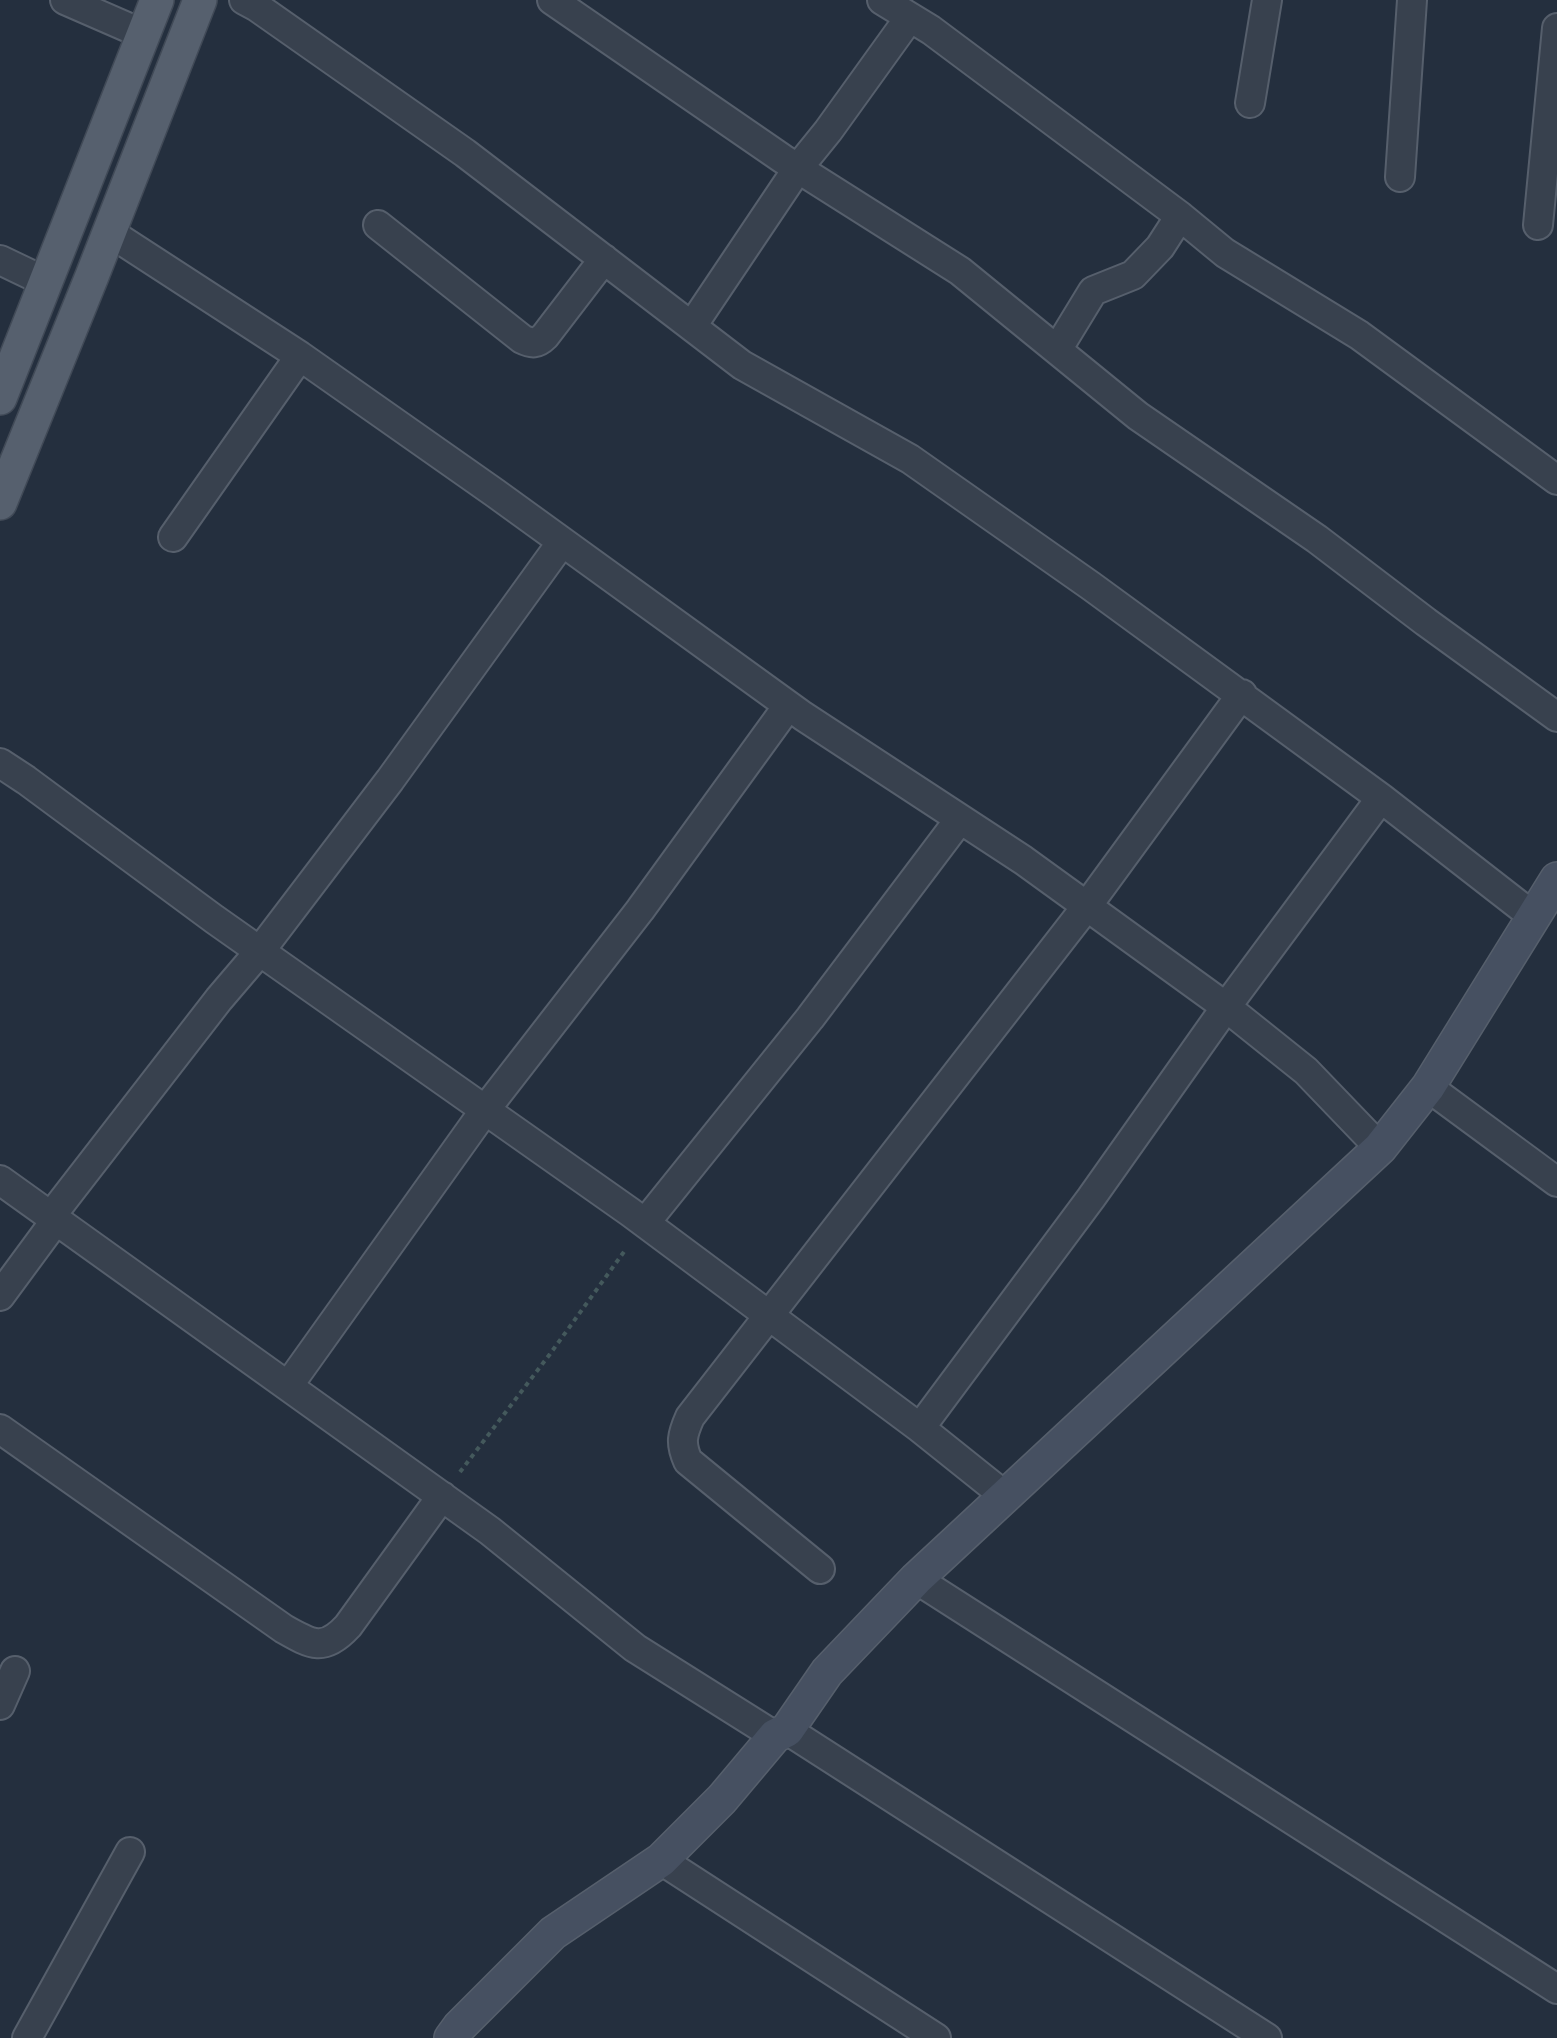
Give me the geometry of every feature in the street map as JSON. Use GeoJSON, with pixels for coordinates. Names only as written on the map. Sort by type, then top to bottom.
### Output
{"type":"FeatureCollection","features":[{"type":"Feature","properties":{"kind":"main road"},"geometry":{"type":"LineString","coordinates":[[0,398],[157,0]]}},
{"type":"Feature","properties":{"kind":"main road"},"geometry":{"type":"LineString","coordinates":[[0,503],[200,0]]}},
{"type":"Feature","properties":{"kind":"street"},"geometry":{"type":"LineString","coordinates":[[65,0],[143,34]]}},
{"type":"Feature","properties":{"kind":"street"},"geometry":{"type":"LineString","coordinates":[[244,0],[465,153],[742,365],[910,459],[1091,585],[1381,798],[1534,917]]}},
{"type":"Feature","properties":{"kind":"street"},"geometry":{"type":"LineString","coordinates":[[552,0],[798,168],[960,271],[1137,416],[1317,539],[1425,622],[1557,717]]}},
{"type":"Feature","properties":{"kind":"street"},"geometry":{"type":"LineString","coordinates":[[882,0],[941,37],[1180,216],[1225,253],[1359,335],[1557,480]]}},
{"type":"Feature","properties":{"kind":"street"},"geometry":{"type":"LineString","coordinates":[[1250,102],[1267,0]]}},
{"type":"Feature","properties":{"kind":"street"},"geometry":{"type":"LineString","coordinates":[[1400,177],[1412,0]]}},
{"type":"Feature","properties":{"kind":"street"},"geometry":{"type":"LineString","coordinates":[[692,326],[798,168],[828,131],[910,17]]}},
{"type":"Feature","properties":{"kind":"street"},"geometry":{"type":"LineString","coordinates":[[1538,225],[1557,28]]}},
{"type":"Feature","properties":{"kind":"street"},"geometry":{"type":"LineString","coordinates":[[1057,350],[1093,291],[1133,275],[1160,247],[1180,216]]}},
{"type":"Feature","properties":{"kind":"street"},"geometry":{"type":"LineString","coordinates":[[378,225],[522,339],[529,342],[539,342],[604,259]]}},
{"type":"Feature","properties":{"kind":"street"},"geometry":{"type":"LineString","coordinates":[[109,232],[300,356],[788,706],[1023,860],[1087,906],[1226,1007],[1306,1071],[1380,1148]]}},
{"type":"Feature","properties":{"kind":"street"},"geometry":{"type":"LineString","coordinates":[[0,260],[46,282]]}},
{"type":"Feature","properties":{"kind":"street"},"geometry":{"type":"LineString","coordinates":[[173,537],[300,356]]}},
{"type":"Feature","properties":{"kind":"street"},"geometry":{"type":"LineString","coordinates":[[0,1296],[53,1218],[219,999],[260,951],[390,780],[562,542]]}},
{"type":"Feature","properties":{"kind":"street"},"geometry":{"type":"LineString","coordinates":[[820,1569],[701,1474],[688,1461],[682,1448],[683,1433],[690,1417],[1087,906],[1242,694]]}},
{"type":"Feature","properties":{"kind":"street"},"geometry":{"type":"LineString","coordinates":[[288,1386],[485,1110],[640,910],[788,706]]}},
{"type":"Feature","properties":{"kind":"street"},"geometry":{"type":"LineString","coordinates":[[0,763],[27,780],[260,951],[645,1223],[920,1428],[1005,1496]]}},
{"type":"Feature","properties":{"kind":"street"},"geometry":{"type":"LineString","coordinates":[[920,1428],[1091,1198],[1226,1007],[1381,798]]}},
{"type":"Feature","properties":{"kind":"street"},"geometry":{"type":"LineString","coordinates":[[645,1223],[810,1018],[960,819]]}},
{"type":"Feature","properties":{"kind":"street"},"geometry":{"type":"LineString","coordinates":[[451,2038],[459,2027],[554,1933],[661,1860],[722,1799],[781,1733],[828,1672],[916,1579],[1380,1148],[1428,1087],[1557,879]]}},
{"type":"Feature","properties":{"kind":"street"},"geometry":{"type":"LineString","coordinates":[[1428,1087],[1557,1182]]}},
{"type":"Feature","properties":{"kind":"street"},"geometry":{"type":"LineString","coordinates":[[0,1180],[490,1531],[635,1648],[781,1733],[1267,2038]]}},
{"type":"Feature","properties":{"kind":"street"},"geometry":{"type":"LineString","coordinates":[[0,1429],[284,1629],[315,1643],[327,1643],[348,1626],[442,1496]]}},
{"type":"Feature","properties":{"kind":"street"},"geometry":{"type":"LineString","coordinates":[[916,1579],[1557,1989]]}},
{"type":"Feature","properties":{"kind":"street"},"geometry":{"type":"LineString","coordinates":[[0,1705],[15,1671]]}},
{"type":"Feature","properties":{"kind":"street"},"geometry":{"type":"LineString","coordinates":[[27,2038],[130,1852]]}},
{"type":"Feature","properties":{"kind":"street"},"geometry":{"type":"LineString","coordinates":[[661,1860],[936,2038]]}},
{"type":"Feature","properties":{"kind":"path"},"geometry":{"type":"LineString","coordinates":[[442,1496],[550,1354],[645,1223]]}}]}
